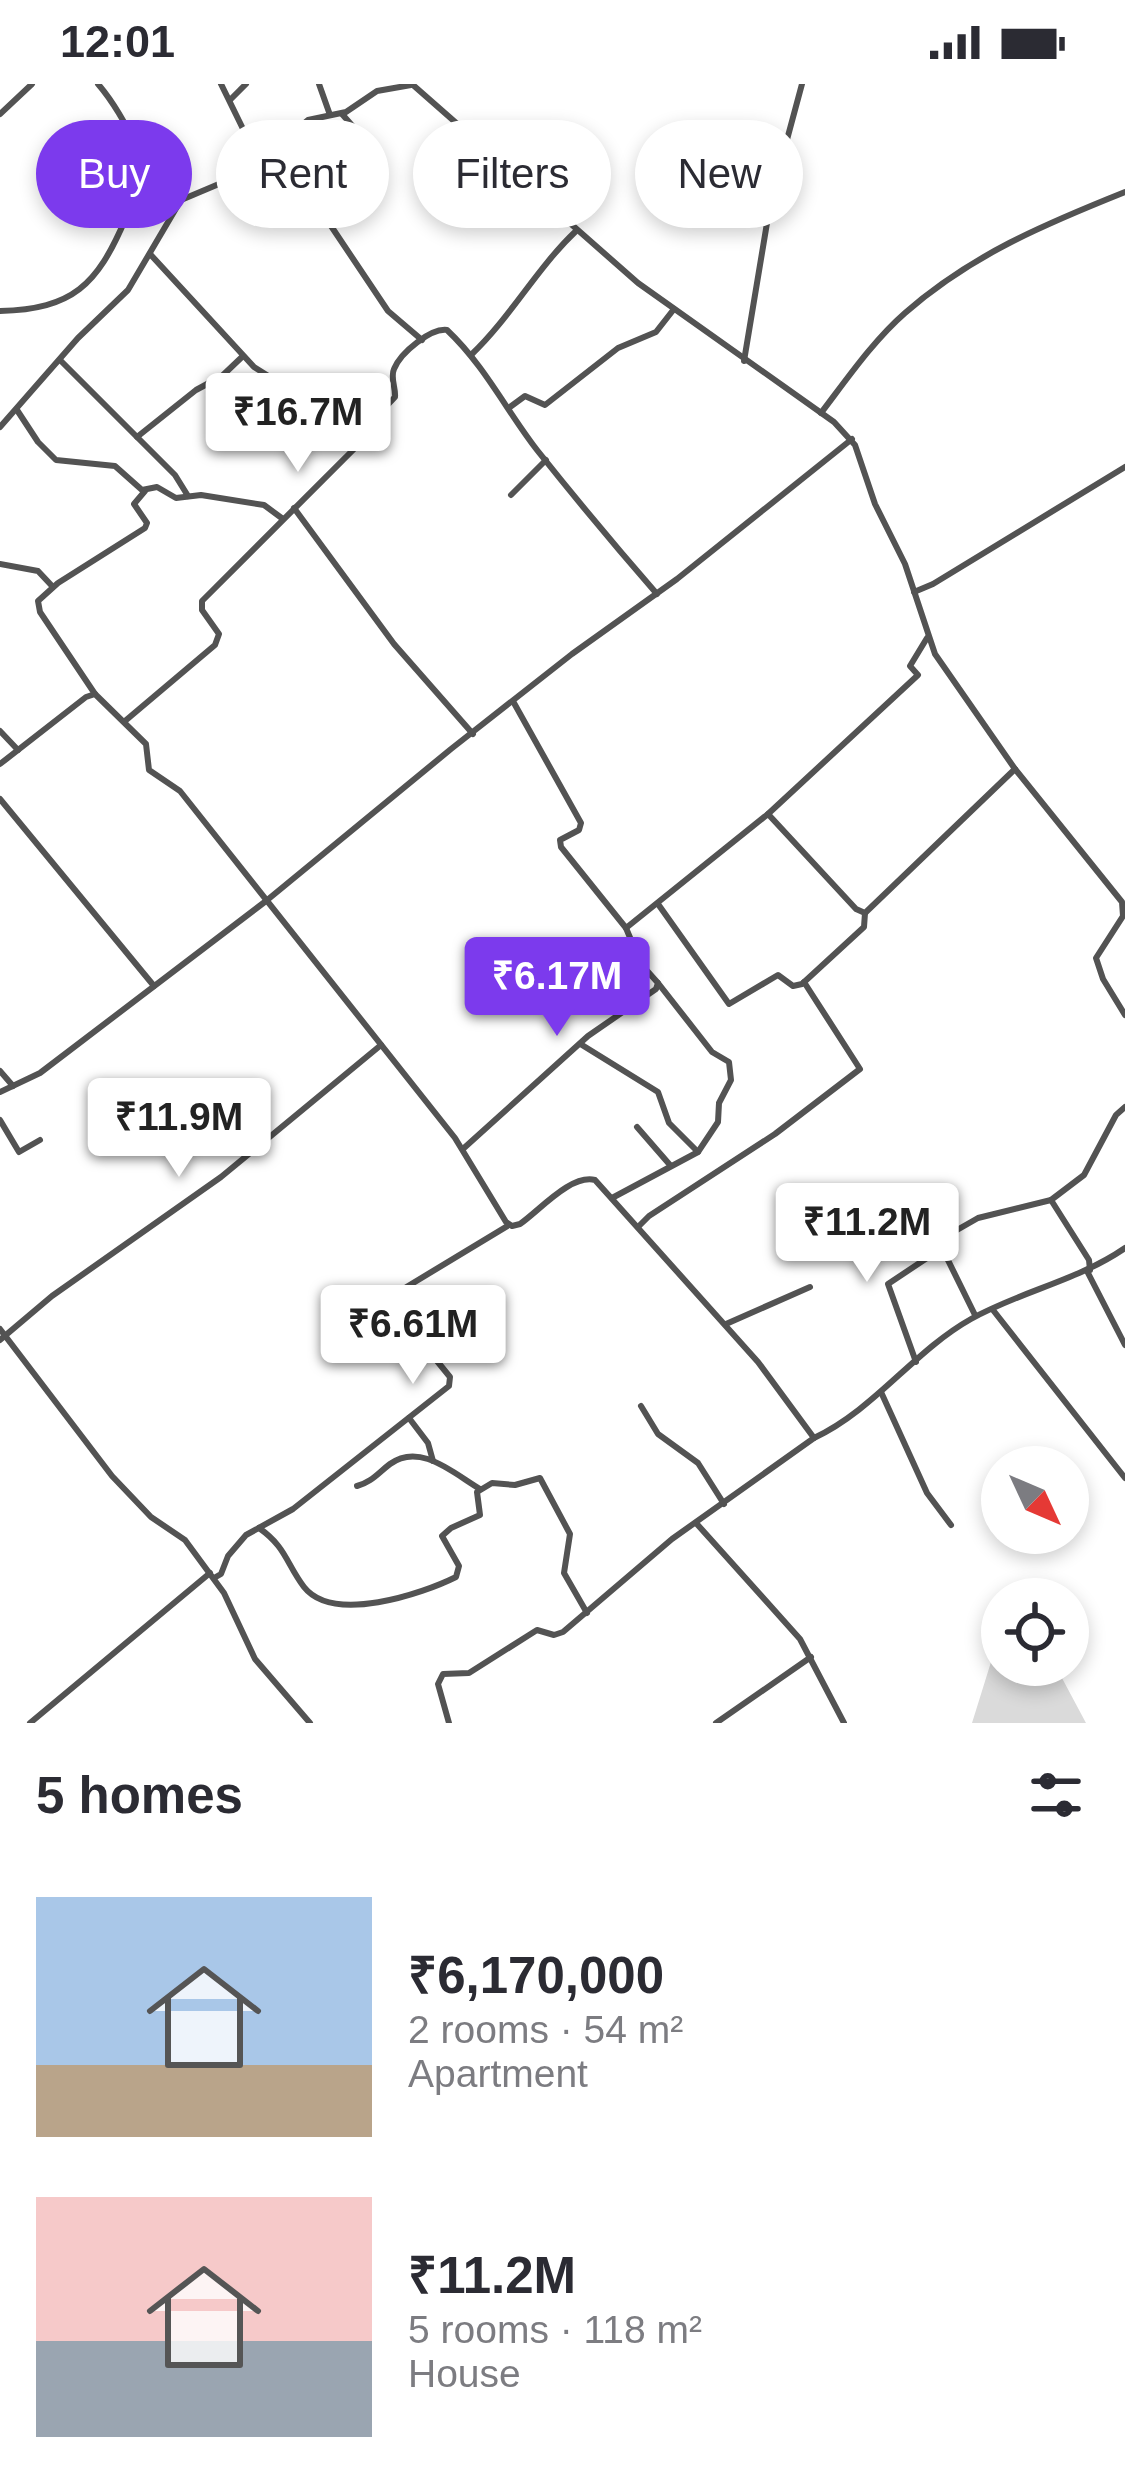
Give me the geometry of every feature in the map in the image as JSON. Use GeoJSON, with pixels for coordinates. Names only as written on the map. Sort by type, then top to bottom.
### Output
{"type":"FeatureCollection","features":[{"type":"Feature","properties":{"kind":"street"},"geometry":{"type":"LineString","coordinates":[[0,114],[32,84]]}},
{"type":"Feature","properties":{"kind":"street"},"geometry":{"type":"LineString","coordinates":[[98,84],[123,120]]}},
{"type":"Feature","properties":{"kind":"street"},"geometry":{"type":"LineString","coordinates":[[221,84],[241,120]]}},
{"type":"Feature","properties":{"kind":"street"},"geometry":{"type":"LineString","coordinates":[[230,100],[246,84]]}},
{"type":"Feature","properties":{"kind":"street"},"geometry":{"type":"LineString","coordinates":[[320,84],[330,116]]}},
{"type":"Feature","properties":{"kind":"street"},"geometry":{"type":"LineString","coordinates":[[308,120],[342,114],[377,92],[414,84],[576,231],[852,439],[874,504],[899,549],[927,638],[1015,770],[1122,902],[1123,916],[1096,958],[1103,980],[1125,1015]]}},
{"type":"Feature","properties":{"kind":"street"},"geometry":{"type":"LineString","coordinates":[[744,361],[772,200],[802,84]]}},
{"type":"Feature","properties":{"kind":"street"},"geometry":{"type":"LineString","coordinates":[[342,114],[347,120]]}},
{"type":"Feature","properties":{"kind":"street"},"geometry":{"type":"LineString","coordinates":[[821,413],[894,323],[947,281],[1019,235],[1125,192]]}},
{"type":"Feature","properties":{"kind":"street"},"geometry":{"type":"LineString","coordinates":[[0,310],[40,309],[91,280],[120,228]]}},
{"type":"Feature","properties":{"kind":"street"},"geometry":{"type":"LineString","coordinates":[[0,427],[128,290],[164,228]]}},
{"type":"Feature","properties":{"kind":"street"},"geometry":{"type":"LineString","coordinates":[[332,228],[388,311],[422,340]]}},
{"type":"Feature","properties":{"kind":"street"},"geometry":{"type":"LineString","coordinates":[[471,355],[504,323],[542,265],[576,231]]}},
{"type":"Feature","properties":{"kind":"street"},"geometry":{"type":"LineString","coordinates":[[125,721],[218,641],[219,634],[200,607],[202,601],[364,440],[362,432],[329,402],[297,394],[243,356],[149,254]]}},
{"type":"Feature","properties":{"kind":"street"},"geometry":{"type":"LineString","coordinates":[[510,407],[525,396],[545,405],[610,354],[656,332],[674,309]]}},
{"type":"Feature","properties":{"kind":"street"},"geometry":{"type":"LineString","coordinates":[[362,432],[395,397],[392,374],[396,365],[443,328],[471,355],[546,460],[657,594]]}},
{"type":"Feature","properties":{"kind":"street"},"geometry":{"type":"LineString","coordinates":[[137,437],[243,356]]}},
{"type":"Feature","properties":{"kind":"street"},"geometry":{"type":"LineString","coordinates":[[60,360],[175,476],[188,496]]}},
{"type":"Feature","properties":{"kind":"street"},"geometry":{"type":"LineString","coordinates":[[16,410],[56,460],[111,465],[145,491]]}},
{"type":"Feature","properties":{"kind":"street"},"geometry":{"type":"LineString","coordinates":[[0,1092],[40,1072],[154,987],[572,654],[657,594],[852,439]]}},
{"type":"Feature","properties":{"kind":"street"},"geometry":{"type":"LineString","coordinates":[[511,496],[546,460]]}},
{"type":"Feature","properties":{"kind":"street"},"geometry":{"type":"LineString","coordinates":[[914,592],[1125,467]]}},
{"type":"Feature","properties":{"kind":"street"},"geometry":{"type":"LineString","coordinates":[[283,519],[257,503],[201,495],[176,498],[158,487],[145,491],[134,504],[146,520],[145,529],[52,587],[39,598],[38,608],[94,694],[148,748],[152,774],[180,791],[463,1149],[509,1225]]}},
{"type":"Feature","properties":{"kind":"street"},"geometry":{"type":"LineString","coordinates":[[294,508],[394,644],[472,734]]}},
{"type":"Feature","properties":{"kind":"street"},"geometry":{"type":"LineString","coordinates":[[0,564],[38,571],[52,587]]}},
{"type":"Feature","properties":{"kind":"street"},"geometry":{"type":"LineString","coordinates":[[626,928],[768,814],[917,675],[910,666],[927,638]]}},
{"type":"Feature","properties":{"kind":"street"},"geometry":{"type":"LineString","coordinates":[[0,764],[94,694]]}},
{"type":"Feature","properties":{"kind":"street"},"geometry":{"type":"LineString","coordinates":[[514,703],[581,823],[579,830],[560,839],[561,847],[626,928],[641,964],[712,1052],[730,1067],[731,1080],[719,1102],[718,1122],[698,1152],[612,1198]]}},
{"type":"Feature","properties":{"kind":"street"},"geometry":{"type":"LineString","coordinates":[[0,731],[18,750]]}},
{"type":"Feature","properties":{"kind":"street"},"geometry":{"type":"LineString","coordinates":[[658,904],[726,1003],[778,975],[793,986],[804,982],[864,927],[865,913],[1015,770]]}},
{"type":"Feature","properties":{"kind":"street"},"geometry":{"type":"LineString","coordinates":[[0,799],[154,987]]}},
{"type":"Feature","properties":{"kind":"street"},"geometry":{"type":"LineString","coordinates":[[768,814],[856,909],[865,913]]}},
{"type":"Feature","properties":{"kind":"street"},"geometry":{"type":"LineString","coordinates":[[638,1227],[860,1070],[804,982]]}},
{"type":"Feature","properties":{"kind":"street"},"geometry":{"type":"LineString","coordinates":[[463,1149],[580,1044],[649,996],[658,983]]}},
{"type":"Feature","properties":{"kind":"street"},"geometry":{"type":"LineString","coordinates":[[580,1044],[658,1092],[669,1123],[698,1152]]}},
{"type":"Feature","properties":{"kind":"street"},"geometry":{"type":"LineString","coordinates":[[310,1723],[252,1653],[230,1602],[212,1575],[177,1532],[151,1517],[112,1476],[2,1335],[220,1177],[381,1045]]}},
{"type":"Feature","properties":{"kind":"street"},"geometry":{"type":"LineString","coordinates":[[0,1071],[13,1086]]}},
{"type":"Feature","properties":{"kind":"street"},"geometry":{"type":"LineString","coordinates":[[976,1316],[942,1248],[945,1236],[970,1221],[1051,1201],[1084,1175],[1125,1107]]}},
{"type":"Feature","properties":{"kind":"street"},"geometry":{"type":"LineString","coordinates":[[0,1120],[20,1152],[40,1140]]}},
{"type":"Feature","properties":{"kind":"street"},"geometry":{"type":"LineString","coordinates":[[637,1127],[670,1165]]}},
{"type":"Feature","properties":{"kind":"street"},"geometry":{"type":"LineString","coordinates":[[30,1723],[212,1575],[221,1574],[238,1541],[293,1509],[452,1380],[391,1298],[509,1225],[520,1224],[585,1178],[595,1180],[612,1198],[766,1372],[814,1438]]}},
{"type":"Feature","properties":{"kind":"street"},"geometry":{"type":"LineString","coordinates":[[1051,1201],[1089,1260],[1089,1271],[1125,1345]]}},
{"type":"Feature","properties":{"kind":"street"},"geometry":{"type":"LineString","coordinates":[[916,1362],[888,1284],[942,1248]]}},
{"type":"Feature","properties":{"kind":"street"},"geometry":{"type":"LineString","coordinates":[[449,1723],[438,1684],[443,1674],[465,1675],[533,1632],[558,1635],[696,1522],[881,1392],[976,1316],[1089,1271],[1125,1249]]}},
{"type":"Feature","properties":{"kind":"street"},"geometry":{"type":"LineString","coordinates":[[724,1325],[810,1287]]}},
{"type":"Feature","properties":{"kind":"street"},"geometry":{"type":"LineString","coordinates":[[993,1310],[1125,1478]]}},
{"type":"Feature","properties":{"kind":"street"},"geometry":{"type":"LineString","coordinates":[[881,1392],[927,1493],[951,1526]]}},
{"type":"Feature","properties":{"kind":"street"},"geometry":{"type":"LineString","coordinates":[[641,1406],[658,1434],[698,1463],[724,1504]]}},
{"type":"Feature","properties":{"kind":"street"},"geometry":{"type":"LineString","coordinates":[[409,1418],[428,1443],[434,1461]]}},
{"type":"Feature","properties":{"kind":"street"},"geometry":{"type":"LineString","coordinates":[[357,1486],[403,1457],[416,1455],[480,1489]]}},
{"type":"Feature","properties":{"kind":"street"},"geometry":{"type":"LineString","coordinates":[[259,1528],[281,1545],[308,1592],[340,1605],[361,1605],[456,1577],[460,1570],[443,1533],[480,1515],[476,1494],[480,1489],[535,1477],[544,1481],[570,1534],[564,1573],[587,1613]]}},
{"type":"Feature","properties":{"kind":"street"},"geometry":{"type":"LineString","coordinates":[[696,1522],[796,1634],[844,1723]]}},
{"type":"Feature","properties":{"kind":"street"},"geometry":{"type":"LineString","coordinates":[[716,1723],[811,1658]]}},
{"type":"Feature","properties":{"kind":"shaded area"},"geometry":{"type":"Polygon","coordinates":[[[984,1686],[1066,1686],[1086,1723],[972,1723],[984,1686]]]}}]}
